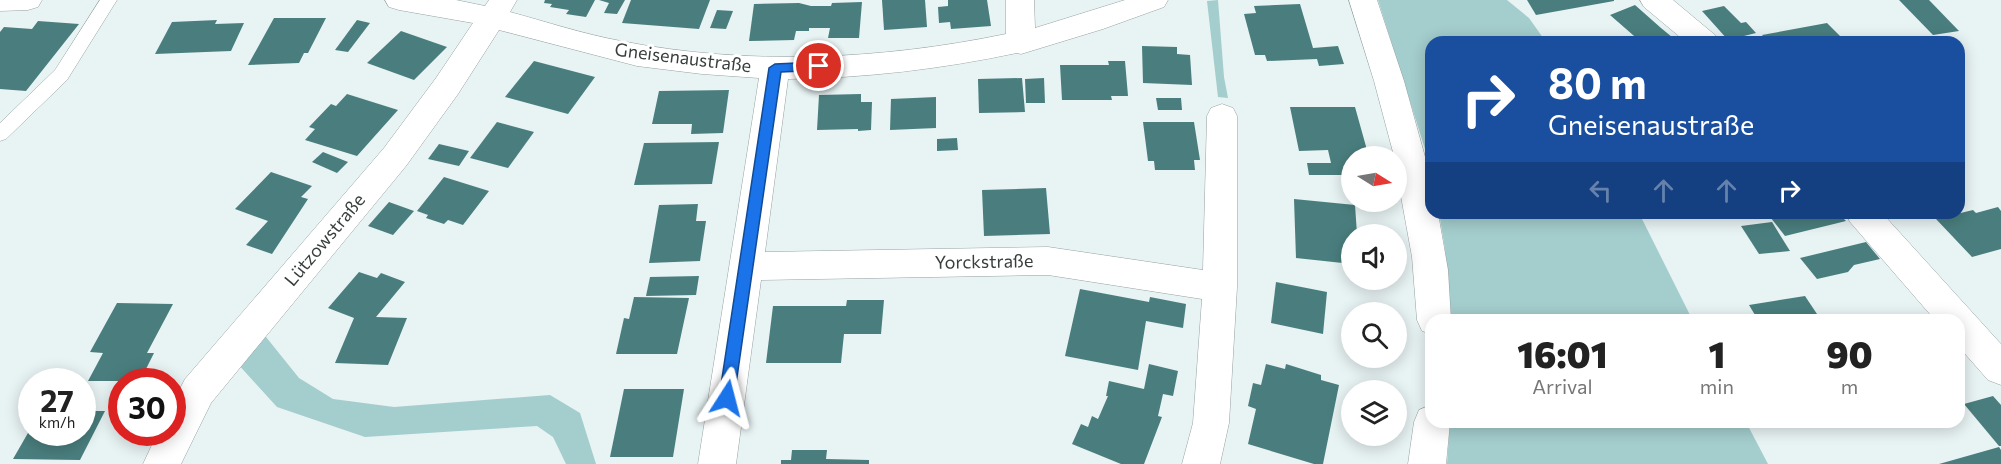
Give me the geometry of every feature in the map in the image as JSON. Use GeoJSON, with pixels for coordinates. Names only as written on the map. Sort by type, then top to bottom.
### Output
{"type":"FeatureCollection","features":[{"type":"Feature","properties":{"kind":"street"},"geometry":{"type":"LineString","coordinates":[[0,1],[28,0]]}},
{"type":"Feature","properties":{"kind":"street","name":"Gneisenaustraße"},"geometry":{"type":"LineString","coordinates":[[399,0],[498,9],[637,55],[775,68],[886,64],[970,54],[1021,44],[1154,0]]}},
{"type":"Feature","properties":{"kind":"street"},"geometry":{"type":"LineString","coordinates":[[1020,0],[1021,44]]}},
{"type":"Feature","properties":{"kind":"street"},"geometry":{"type":"LineString","coordinates":[[1363,0],[1383,58],[1413,162],[1434,286],[1434,314]]}},
{"type":"Feature","properties":{"kind":"street"},"geometry":{"type":"LineString","coordinates":[[1654,0],[1698,36]]}},
{"type":"Feature","properties":{"kind":"street","name":"Lützowstraße"},"geometry":{"type":"LineString","coordinates":[[162,464],[198,391],[395,157],[447,86],[498,9]]}},
{"type":"Feature","properties":{"kind":"street"},"geometry":{"type":"LineString","coordinates":[[717,464],[775,68]]}},
{"type":"Feature","properties":{"kind":"street"},"geometry":{"type":"LineString","coordinates":[[1201,464],[1211,423],[1220,287],[1222,116]]}},
{"type":"Feature","properties":{"kind":"street"},"geometry":{"type":"LineString","coordinates":[[1867,219],[1952,314]]}},
{"type":"Feature","properties":{"kind":"street","name":"Yorckstraße"},"geometry":{"type":"LineString","coordinates":[[747,266],[1048,261],[1220,287]]}},
{"type":"Feature","properties":{"kind":"street"},"geometry":{"type":"LineString","coordinates":[[1965,329],[2001,369]]}},
{"type":"Feature","properties":{"kind":"street"},"geometry":{"type":"LineString","coordinates":[[1426,464],[1431,428]]}},
{"type":"Feature","properties":{"kind":"lane"},"geometry":{"type":"LineString","coordinates":[[0,134],[61,75],[109,0]]}},
{"type":"Feature","properties":{"kind":"shaded area"},"geometry":{"type":"Polygon","coordinates":[[[1218,0],[1224,77],[1228,98],[1218,97],[1207,1],[1218,0]]]}},
{"type":"Feature","properties":{"kind":"shaded area"},"geometry":{"type":"Polygon","coordinates":[[[1378,0],[1507,0],[1529,18],[1542,36],[1425,36],[1425,149],[1378,0]]]}},
{"type":"Feature","properties":{"kind":"shaded area"},"geometry":{"type":"Polygon","coordinates":[[[1440,219],[1642,219],[1690,314],[1450,314],[1445,249],[1440,219]]]}},
{"type":"Feature","properties":{"kind":"shaded area"},"geometry":{"type":"Polygon","coordinates":[[[262,332],[299,378],[333,399],[394,407],[550,395],[580,413],[596,464],[566,464],[553,437],[537,426],[365,437],[277,407],[237,363],[262,332]]]}},
{"type":"Feature","properties":{"kind":"shaded area"},"geometry":{"type":"Polygon","coordinates":[[[1450,428],[1749,428],[1768,464],[1447,464],[1450,428]]]}},
{"type":"Feature","properties":{"kind":"building"},"geometry":{"type":"Polygon","coordinates":[[[545,0],[595,0],[586,17],[566,14],[569,10],[550,7],[552,4],[544,3],[545,0]]]}},
{"type":"Feature","properties":{"kind":"building"},"geometry":{"type":"Polygon","coordinates":[[[599,0],[625,0],[617,14],[604,13],[609,3],[599,0]]]}},
{"type":"Feature","properties":{"kind":"building"},"geometry":{"type":"Polygon","coordinates":[[[631,0],[710,0],[699,29],[622,23],[631,0]]]}},
{"type":"Feature","properties":{"kind":"building"},"geometry":{"type":"Polygon","coordinates":[[[882,0],[925,0],[927,27],[884,30],[882,0]]]}},
{"type":"Feature","properties":{"kind":"building"},"geometry":{"type":"Polygon","coordinates":[[[948,0],[987,0],[991,26],[951,29],[950,22],[939,23],[938,7],[948,6],[948,0]]]}},
{"type":"Feature","properties":{"kind":"building"},"geometry":{"type":"Polygon","coordinates":[[[1527,0],[1614,0],[1614,1],[1536,15],[1527,0]]]}},
{"type":"Feature","properties":{"kind":"building"},"geometry":{"type":"Polygon","coordinates":[[[1899,0],[1929,0],[1959,31],[1933,35],[1899,0]]]}},
{"type":"Feature","properties":{"kind":"building"},"geometry":{"type":"Polygon","coordinates":[[[862,2],[859,38],[828,38],[830,28],[809,28],[809,31],[796,31],[794,40],[749,41],[754,4],[799,3],[811,6],[831,6],[832,3],[862,2]]]}},
{"type":"Feature","properties":{"kind":"building"},"geometry":{"type":"Polygon","coordinates":[[[1300,4],[1313,48],[1338,46],[1344,64],[1319,66],[1317,59],[1267,61],[1265,55],[1255,55],[1244,14],[1256,13],[1254,6],[1300,4]]]}},
{"type":"Feature","properties":{"kind":"building"},"geometry":{"type":"Polygon","coordinates":[[[1635,5],[1671,36],[1634,36],[1610,15],[1635,5]]]}},
{"type":"Feature","properties":{"kind":"building"},"geometry":{"type":"Polygon","coordinates":[[[1724,6],[1741,23],[1746,22],[1756,33],[1744,36],[1724,36],[1702,11],[1724,6]]]}},
{"type":"Feature","properties":{"kind":"building"},"geometry":{"type":"Polygon","coordinates":[[[717,10],[733,11],[726,29],[710,28],[717,10]]]}},
{"type":"Feature","properties":{"kind":"building"},"geometry":{"type":"Polygon","coordinates":[[[274,18],[326,18],[308,53],[304,53],[299,63],[248,65],[274,18]]]}},
{"type":"Feature","properties":{"kind":"building"},"geometry":{"type":"Polygon","coordinates":[[[217,20],[215,24],[244,23],[231,51],[155,54],[172,22],[217,20]]]}},
{"type":"Feature","properties":{"kind":"building"},"geometry":{"type":"Polygon","coordinates":[[[357,20],[370,23],[348,52],[335,50],[357,20]]]}},
{"type":"Feature","properties":{"kind":"building"},"geometry":{"type":"Polygon","coordinates":[[[38,21],[79,24],[26,91],[0,89],[0,32],[4,27],[32,29],[38,21]]]}},
{"type":"Feature","properties":{"kind":"building"},"geometry":{"type":"Polygon","coordinates":[[[1827,23],[1840,36],[1763,36],[1827,23]]]}},
{"type":"Feature","properties":{"kind":"building"},"geometry":{"type":"Polygon","coordinates":[[[401,31],[447,47],[414,80],[367,63],[401,31]]]}},
{"type":"Feature","properties":{"kind":"building"},"geometry":{"type":"Polygon","coordinates":[[[1142,46],[1177,47],[1177,54],[1190,55],[1192,85],[1143,83],[1142,46]]]}},
{"type":"Feature","properties":{"kind":"building"},"geometry":{"type":"Polygon","coordinates":[[[534,61],[595,77],[568,114],[505,97],[534,61]]]}},
{"type":"Feature","properties":{"kind":"building"},"geometry":{"type":"Polygon","coordinates":[[[1108,61],[1125,61],[1128,96],[1111,96],[1112,100],[1062,100],[1060,65],[1109,65],[1108,61]]]}},
{"type":"Feature","properties":{"kind":"building"},"geometry":{"type":"Polygon","coordinates":[[[1022,78],[1025,112],[979,113],[978,79],[1022,78]]]}},
{"type":"Feature","properties":{"kind":"building"},"geometry":{"type":"Polygon","coordinates":[[[1044,78],[1045,103],[1026,103],[1025,79],[1044,78]]]}},
{"type":"Feature","properties":{"kind":"building"},"geometry":{"type":"Polygon","coordinates":[[[729,90],[723,133],[691,134],[692,124],[652,124],[659,91],[729,90]]]}},
{"type":"Feature","properties":{"kind":"building"},"geometry":{"type":"Polygon","coordinates":[[[347,94],[398,110],[357,156],[305,140],[315,129],[309,127],[331,104],[336,106],[347,94]]]}},
{"type":"Feature","properties":{"kind":"building"},"geometry":{"type":"Polygon","coordinates":[[[861,94],[861,102],[872,102],[871,130],[817,130],[819,95],[861,94]]]}},
{"type":"Feature","properties":{"kind":"building"},"geometry":{"type":"Polygon","coordinates":[[[936,97],[936,128],[890,130],[891,99],[936,97]]]}},
{"type":"Feature","properties":{"kind":"building"},"geometry":{"type":"Polygon","coordinates":[[[1156,98],[1181,98],[1182,110],[1158,110],[1156,98]]]}},
{"type":"Feature","properties":{"kind":"building"},"geometry":{"type":"Polygon","coordinates":[[[1290,107],[1355,107],[1366,146],[1341,146],[1341,175],[1309,175],[1307,163],[1331,163],[1328,150],[1299,151],[1290,107]]]}},
{"type":"Feature","properties":{"kind":"building"},"geometry":{"type":"Polygon","coordinates":[[[497,122],[534,132],[508,168],[470,158],[497,122]]]}},
{"type":"Feature","properties":{"kind":"building"},"geometry":{"type":"Polygon","coordinates":[[[1143,122],[1194,122],[1200,160],[1194,160],[1195,170],[1155,170],[1154,161],[1148,161],[1143,122]]]}},
{"type":"Feature","properties":{"kind":"building"},"geometry":{"type":"Polygon","coordinates":[[[957,138],[958,150],[937,151],[937,139],[957,138]]]}},
{"type":"Feature","properties":{"kind":"building"},"geometry":{"type":"Polygon","coordinates":[[[719,142],[712,184],[634,185],[644,143],[719,142]]]}},
{"type":"Feature","properties":{"kind":"building"},"geometry":{"type":"Polygon","coordinates":[[[439,144],[469,151],[459,166],[428,159],[439,144]]]}},
{"type":"Feature","properties":{"kind":"building"},"geometry":{"type":"Polygon","coordinates":[[[323,152],[348,162],[337,173],[312,162],[323,152]]]}},
{"type":"Feature","properties":{"kind":"building"},"geometry":{"type":"Polygon","coordinates":[[[271,172],[312,186],[301,197],[308,199],[272,254],[246,245],[268,221],[235,209],[271,172]]]}},
{"type":"Feature","properties":{"kind":"building"},"geometry":{"type":"Polygon","coordinates":[[[444,177],[489,191],[463,225],[448,220],[444,224],[426,218],[428,215],[417,211],[444,177]]]}},
{"type":"Feature","properties":{"kind":"building"},"geometry":{"type":"Polygon","coordinates":[[[1046,188],[1050,234],[984,236],[982,190],[1046,188]]]}},
{"type":"Feature","properties":{"kind":"building"},"geometry":{"type":"Polygon","coordinates":[[[1294,199],[1341,204],[1341,212],[1355,212],[1356,224],[1341,224],[1341,263],[1296,258],[1294,199]]]}},
{"type":"Feature","properties":{"kind":"building"},"geometry":{"type":"Polygon","coordinates":[[[389,202],[414,211],[393,235],[368,226],[389,202]]]}},
{"type":"Feature","properties":{"kind":"building"},"geometry":{"type":"Polygon","coordinates":[[[698,204],[696,221],[706,221],[700,261],[649,263],[659,205],[698,204]]]}},
{"type":"Feature","properties":{"kind":"building"},"geometry":{"type":"Polygon","coordinates":[[[1998,207],[2001,211],[2001,249],[1972,257],[1936,219],[1965,219],[1965,212],[1973,210],[1976,213],[1998,207]]]}},
{"type":"Feature","properties":{"kind":"building"},"geometry":{"type":"Polygon","coordinates":[[[1772,219],[1844,219],[1846,221],[1785,236],[1772,219]]]}},
{"type":"Feature","properties":{"kind":"building"},"geometry":{"type":"Polygon","coordinates":[[[1772,222],[1790,251],[1759,254],[1741,226],[1772,222]]]}},
{"type":"Feature","properties":{"kind":"building"},"geometry":{"type":"Polygon","coordinates":[[[1866,242],[1880,259],[1854,265],[1848,272],[1817,279],[1800,258],[1866,242]]]}},
{"type":"Feature","properties":{"kind":"building"},"geometry":{"type":"Polygon","coordinates":[[[359,272],[377,278],[381,273],[405,282],[376,317],[407,318],[388,365],[335,363],[354,318],[328,308],[359,272]]]}},
{"type":"Feature","properties":{"kind":"building"},"geometry":{"type":"Polygon","coordinates":[[[699,276],[696,295],[646,296],[650,277],[699,276]]]}},
{"type":"Feature","properties":{"kind":"building"},"geometry":{"type":"Polygon","coordinates":[[[1276,282],[1327,292],[1323,334],[1271,323],[1276,282]]]}},
{"type":"Feature","properties":{"kind":"building"},"geometry":{"type":"Polygon","coordinates":[[[1080,289],[1149,302],[1150,297],[1186,304],[1183,328],[1146,321],[1138,370],[1065,356],[1080,289]]]}},
{"type":"Feature","properties":{"kind":"building"},"geometry":{"type":"Polygon","coordinates":[[[1805,296],[1817,314],[1754,314],[1749,305],[1805,296]]]}},
{"type":"Feature","properties":{"kind":"building"},"geometry":{"type":"Polygon","coordinates":[[[634,297],[689,298],[677,354],[616,354],[624,318],[629,319],[634,297]]]}},
{"type":"Feature","properties":{"kind":"building"},"geometry":{"type":"Polygon","coordinates":[[[847,300],[884,300],[881,334],[844,334],[841,363],[766,363],[773,306],[846,306],[847,300]]]}},
{"type":"Feature","properties":{"kind":"building"},"geometry":{"type":"Polygon","coordinates":[[[117,303],[173,304],[147,353],[154,353],[146,368],[108,368],[108,381],[96,381],[95,368],[103,353],[90,352],[117,303]]]}},
{"type":"Feature","properties":{"kind":"building"},"geometry":{"type":"Polygon","coordinates":[[[1149,364],[1178,371],[1173,396],[1163,394],[1158,416],[1162,417],[1144,464],[1121,464],[1072,444],[1081,424],[1088,427],[1092,416],[1098,419],[1108,396],[1106,396],[1109,381],[1144,389],[1149,364]]]}},
{"type":"Feature","properties":{"kind":"building"},"geometry":{"type":"Polygon","coordinates":[[[1266,364],[1285,369],[1286,364],[1321,375],[1321,380],[1339,385],[1323,464],[1314,464],[1248,444],[1256,409],[1248,406],[1253,383],[1261,385],[1266,364]]]}},
{"type":"Feature","properties":{"kind":"building"},"geometry":{"type":"Polygon","coordinates":[[[624,389],[684,389],[673,457],[610,457],[624,389]]]}},
{"type":"Feature","properties":{"kind":"building"},"geometry":{"type":"Polygon","coordinates":[[[1993,396],[2001,405],[2001,446],[1999,446],[1965,404],[1993,396]]]}},
{"type":"Feature","properties":{"kind":"building"},"geometry":{"type":"Polygon","coordinates":[[[96,411],[105,411],[96,429],[96,411]]]}},
{"type":"Feature","properties":{"kind":"building"},"geometry":{"type":"Polygon","coordinates":[[[20,446],[87,446],[80,460],[13,459],[20,446]]]}},
{"type":"Feature","properties":{"kind":"building"},"geometry":{"type":"Polygon","coordinates":[[[1999,447],[2001,464],[1939,464],[1999,447]]]}},
{"type":"Feature","properties":{"kind":"building"},"geometry":{"type":"Polygon","coordinates":[[[792,450],[827,450],[826,459],[869,460],[869,464],[781,464],[781,460],[791,460],[792,450]]]}},
{"type":"Feature","properties":{"kind":"route"},"geometry":{"type":"LineString","coordinates":[[727,398],[775,68],[819,66]]}}]}
